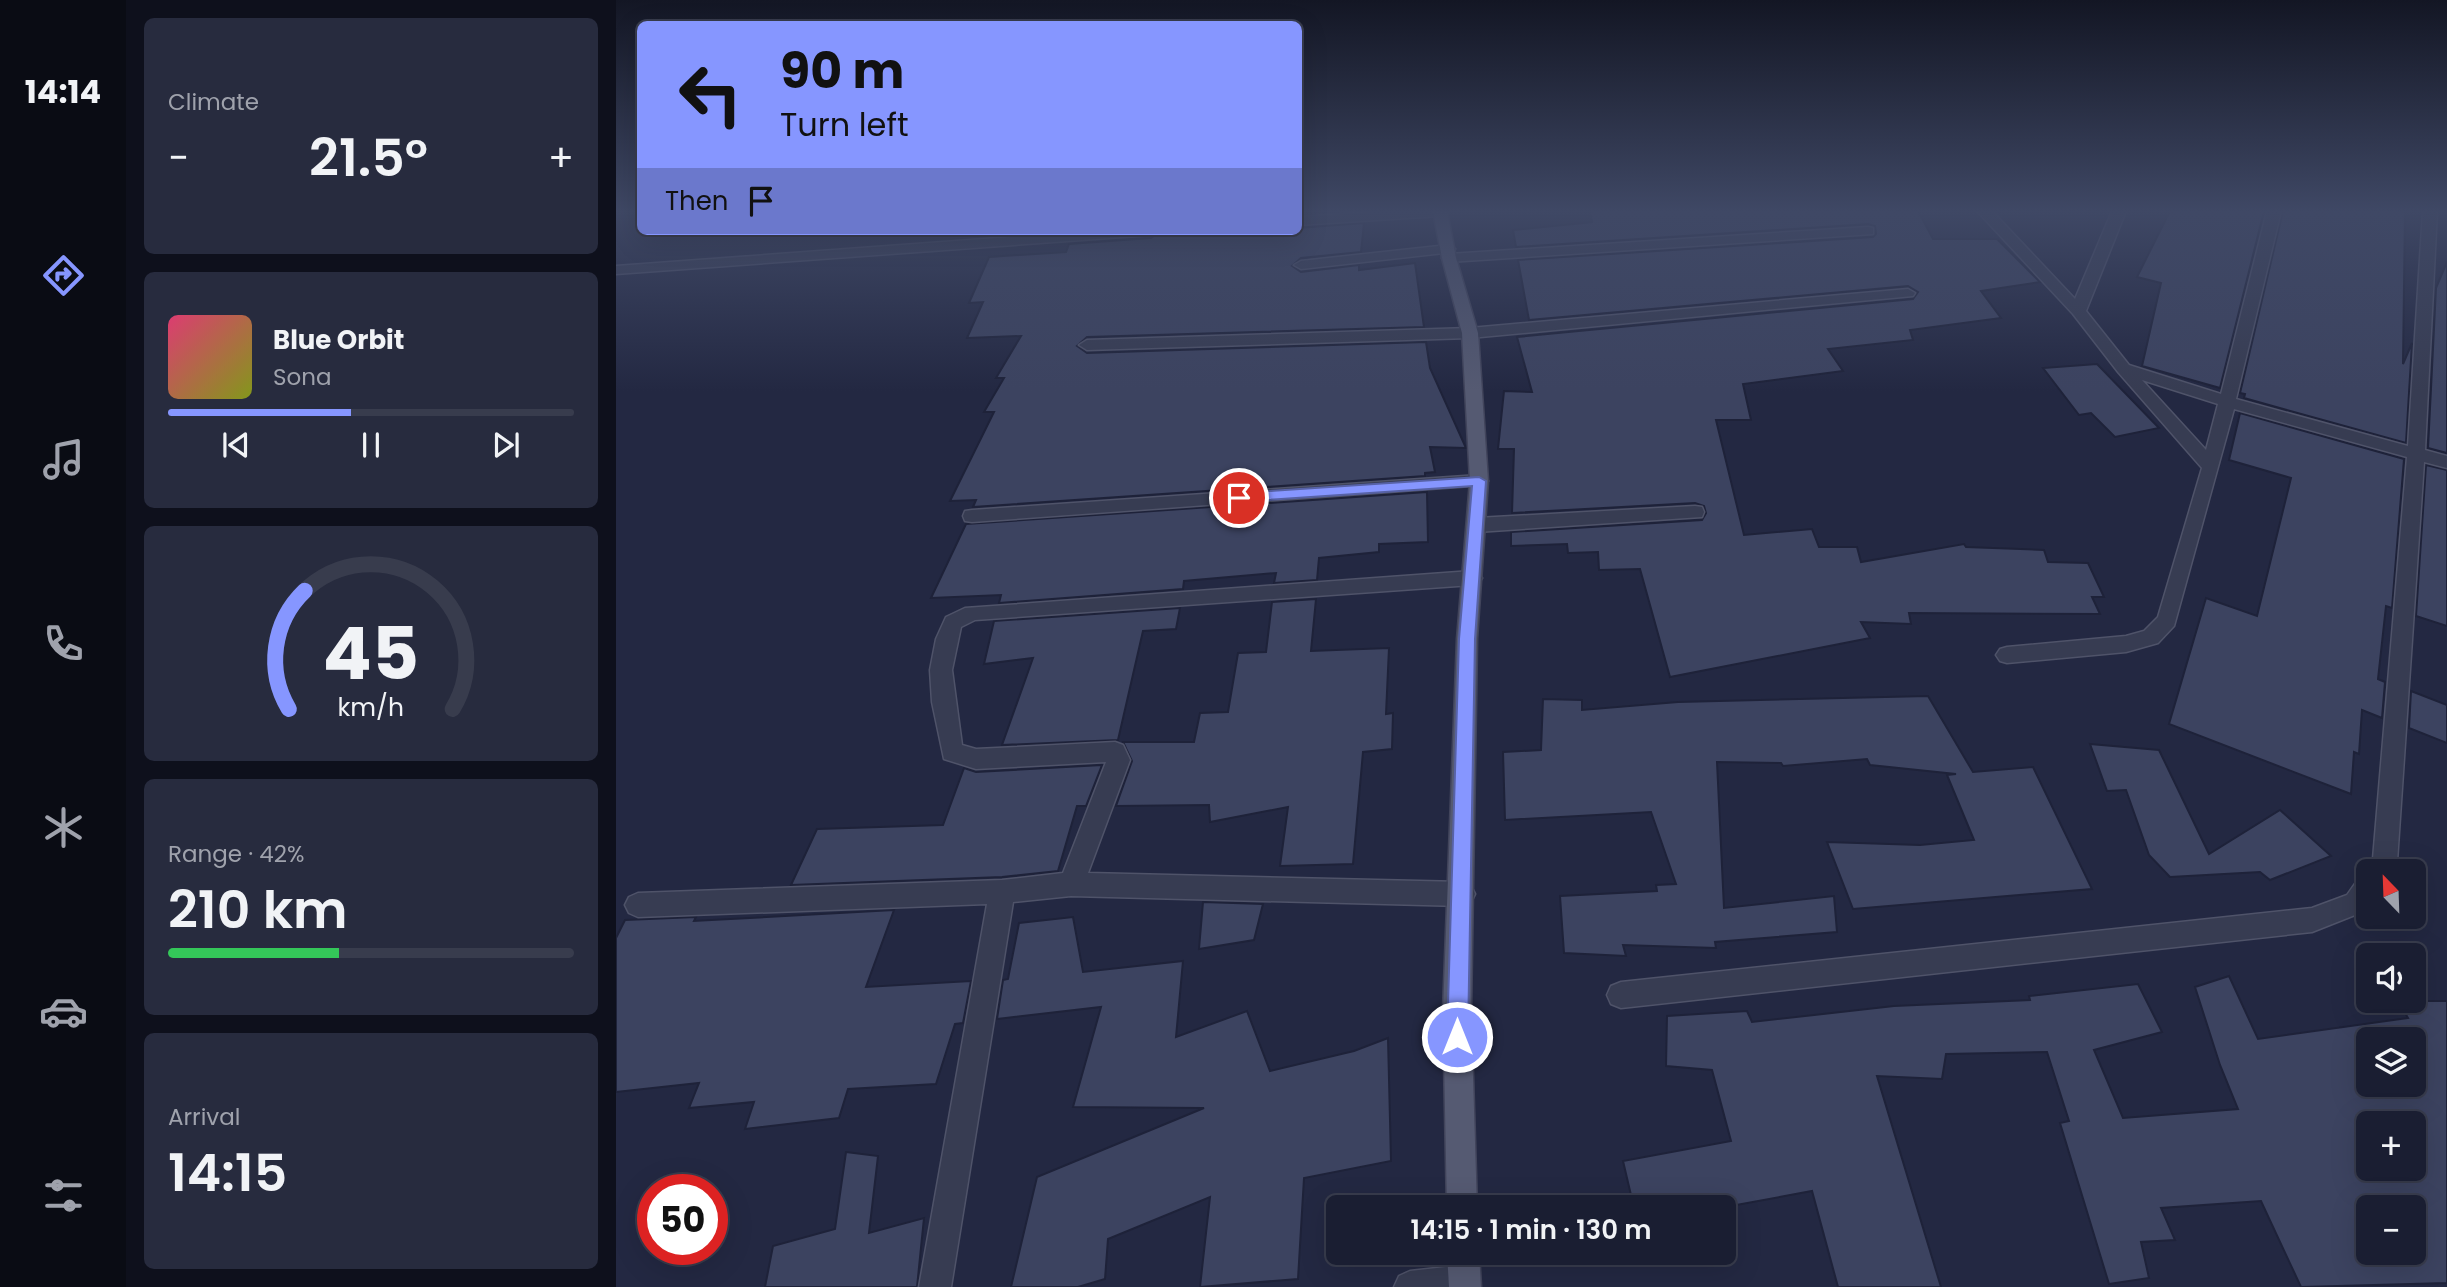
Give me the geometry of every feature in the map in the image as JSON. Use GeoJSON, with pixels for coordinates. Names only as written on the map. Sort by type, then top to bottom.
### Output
{"type":"FeatureCollection","features":[{"type":"Feature","properties":{"kind":"main road"},"geometry":{"type":"LineString","coordinates":[[1453,271],[1470,333],[1479,481],[1465,693],[1457,1011],[1462,1195]]}},
{"type":"Feature","properties":{"kind":"street"},"geometry":{"type":"LineString","coordinates":[[2040,271],[2211,467]]}},
{"type":"Feature","properties":{"kind":"street"},"geometry":{"type":"LineString","coordinates":[[2078,311],[2094,271]]}},
{"type":"Feature","properties":{"kind":"street"},"geometry":{"type":"LineString","coordinates":[[2007,655],[2126,644],[2151,637],[2167,621],[2211,467],[2260,271]]}},
{"type":"Feature","properties":{"kind":"street"},"geometry":{"type":"LineString","coordinates":[[2385,859],[2416,454],[2427,271]]}},
{"type":"Feature","properties":{"kind":"street"},"geometry":{"type":"LineString","coordinates":[[1087,345],[1470,333],[1908,293]]}},
{"type":"Feature","properties":{"kind":"street"},"geometry":{"type":"LineString","coordinates":[[2124,369],[2228,402],[2447,462]]}},
{"type":"Feature","properties":{"kind":"street"},"geometry":{"type":"LineString","coordinates":[[972,516],[1479,481]]}},
{"type":"Feature","properties":{"kind":"street"},"geometry":{"type":"LineString","coordinates":[[1477,525],[1695,512]]}},
{"type":"Feature","properties":{"kind":"street"},"geometry":{"type":"LineString","coordinates":[[1071,884],[1118,760],[1115,752],[976,759],[953,752],[939,671],[940,657],[953,622],[972,613],[1472,578]]}},
{"type":"Feature","properties":{"kind":"street"},"geometry":{"type":"LineString","coordinates":[[638,905],[1002,892],[1071,884],[1462,894]]}},
{"type":"Feature","properties":{"kind":"street"},"geometry":{"type":"LineString","coordinates":[[935,1287],[1002,892]]}},
{"type":"Feature","properties":{"kind":"street"},"geometry":{"type":"LineString","coordinates":[[1621,995],[2312,920],[2356,903]]}},
{"type":"Feature","properties":{"kind":"street"},"geometry":{"type":"LineString","coordinates":[[1410,1287],[1464,1274]]}},
{"type":"Feature","properties":{"kind":"building"},"geometry":{"type":"Polygon","coordinates":[[[983,271],[1416,271],[1424,327],[1087,337],[1077,346],[1087,353],[1426,342],[1430,368],[1466,448],[1430,447],[1435,472],[1425,473],[1425,476],[973,507],[976,500],[950,501],[994,412],[984,412],[1004,378],[996,378],[1021,336],[967,338],[983,302],[969,303],[983,271]]]}},
{"type":"Feature","properties":{"kind":"building"},"geometry":{"type":"Polygon","coordinates":[[[1520,271],[2029,271],[2040,282],[1981,291],[2001,318],[1910,330],[1913,340],[1828,349],[1843,371],[1743,384],[1751,420],[1716,420],[1744,535],[1812,529],[1819,547],[1857,547],[1861,562],[1964,544],[1966,547],[2044,550],[2048,562],[2088,563],[2104,597],[2092,597],[2100,614],[1909,613],[1911,624],[1861,622],[1870,638],[1670,677],[1640,569],[1599,570],[1598,552],[1568,553],[1567,544],[1511,546],[1511,532],[1702,520],[1706,513],[1704,506],[1695,503],[1512,513],[1514,449],[1498,449],[1504,391],[1532,392],[1517,337],[1913,299],[1918,292],[1908,286],[1529,320],[1520,271]]]}},
{"type":"Feature","properties":{"kind":"building"},"geometry":{"type":"Polygon","coordinates":[[[2140,271],[2249,271],[2220,388],[2142,366],[2161,283],[2137,277],[2140,271]]]}},
{"type":"Feature","properties":{"kind":"building"},"geometry":{"type":"Polygon","coordinates":[[[2269,271],[2404,271],[2403,364],[2412,343],[2406,443],[2244,398],[2245,394],[2240,393],[2269,271]]]}},
{"type":"Feature","properties":{"kind":"building"},"geometry":{"type":"Polygon","coordinates":[[[2443,271],[2447,271],[2447,453],[2428,448],[2436,288],[2443,271]]]}},
{"type":"Feature","properties":{"kind":"building"},"geometry":{"type":"Polygon","coordinates":[[[2097,364],[2159,428],[2115,437],[2091,413],[2079,415],[2043,368],[2097,364]]]}},
{"type":"Feature","properties":{"kind":"building"},"geometry":{"type":"Polygon","coordinates":[[[2240,413],[2404,459],[2392,608],[2386,606],[2378,679],[2385,682],[2382,718],[2362,710],[2359,754],[2354,752],[2351,794],[2169,724],[2206,598],[2257,616],[2291,478],[2229,460],[2240,413]]]}},
{"type":"Feature","properties":{"kind":"building"},"geometry":{"type":"Polygon","coordinates":[[[2426,465],[2447,470],[2447,626],[2416,616],[2426,465]]]}},
{"type":"Feature","properties":{"kind":"building"},"geometry":{"type":"Polygon","coordinates":[[[1427,492],[1428,542],[1379,544],[1379,552],[1319,558],[1317,580],[1274,583],[1276,573],[1184,581],[1183,589],[999,603],[1001,595],[931,598],[966,524],[1427,492]]]}},
{"type":"Feature","properties":{"kind":"building"},"geometry":{"type":"Polygon","coordinates":[[[1316,599],[1311,651],[1389,648],[1386,714],[1393,713],[1392,749],[1363,752],[1353,864],[1280,866],[1288,807],[1210,822],[1209,805],[1116,806],[1132,761],[1123,742],[1194,742],[1200,713],[1228,712],[1238,653],[1266,652],[1272,602],[1316,599]]]}},
{"type":"Feature","properties":{"kind":"building"},"geometry":{"type":"Polygon","coordinates":[[[1180,608],[1176,629],[1143,631],[1118,740],[1002,745],[1033,658],[984,664],[994,621],[1180,608]]]}},
{"type":"Feature","properties":{"kind":"building"},"geometry":{"type":"Polygon","coordinates":[[[2411,691],[2447,705],[2447,743],[2409,728],[2411,691]]]}},
{"type":"Feature","properties":{"kind":"building"},"geometry":{"type":"Polygon","coordinates":[[[1928,696],[1973,772],[2033,767],[2092,889],[1853,909],[1827,842],[1920,845],[1974,840],[1947,775],[1956,774],[1870,765],[1867,759],[1783,766],[1781,763],[1717,762],[1724,908],[1834,896],[1837,932],[1715,942],[1716,948],[1623,945],[1626,956],[1564,953],[1560,896],[1657,891],[1656,885],[1676,884],[1651,812],[1505,820],[1503,752],[1541,750],[1543,699],[1582,700],[1582,710],[1678,702],[1928,696]]]}},
{"type":"Feature","properties":{"kind":"building"},"geometry":{"type":"Polygon","coordinates":[[[2090,744],[2159,750],[2209,854],[2280,810],[2331,856],[2270,880],[2260,872],[2170,877],[2149,855],[2126,790],[2107,791],[2090,744]]]}},
{"type":"Feature","properties":{"kind":"building"},"geometry":{"type":"Polygon","coordinates":[[[1102,765],[1086,806],[1077,806],[1058,871],[1002,877],[791,885],[817,829],[943,825],[964,768],[976,772],[1102,765]]]}},
{"type":"Feature","properties":{"kind":"building"},"geometry":{"type":"Polygon","coordinates":[[[1203,902],[1263,904],[1254,940],[1199,949],[1203,902]]]}},
{"type":"Feature","properties":{"kind":"building"},"geometry":{"type":"Polygon","coordinates":[[[894,910],[866,987],[971,981],[963,1023],[955,1024],[936,1084],[848,1089],[839,1118],[745,1129],[754,1102],[689,1108],[699,1083],[616,1092],[616,938],[625,920],[696,917],[694,921],[894,910]]]}},
{"type":"Feature","properties":{"kind":"building"},"geometry":{"type":"Polygon","coordinates":[[[1073,917],[1083,972],[1183,961],[1176,1037],[1247,1011],[1270,1071],[1354,1051],[1388,1038],[1391,1161],[1304,1178],[1298,1279],[1200,1287],[1210,1197],[1108,1239],[1105,1279],[1078,1287],[1011,1287],[1037,1177],[1204,1108],[1073,1107],[1101,1007],[997,1019],[1003,980],[1008,979],[1019,923],[1073,917]]]}},
{"type":"Feature","properties":{"kind":"building"},"geometry":{"type":"Polygon","coordinates":[[[2229,976],[2258,1039],[2408,1018],[2405,1013],[2426,1013],[2426,1001],[2447,1001],[2447,1283],[2301,1287],[2261,1201],[2161,1208],[2175,1240],[2141,1242],[2149,1278],[2109,1284],[2060,1123],[2069,1121],[2047,1052],[1946,1054],[1942,1079],[1877,1076],[1941,1287],[1838,1287],[1812,1191],[1736,1205],[1736,1195],[1631,1195],[1623,1161],[1731,1141],[1712,1070],[1666,1066],[1667,1016],[1747,1011],[1752,1022],[1894,1006],[2030,1000],[2029,996],[2138,984],[2162,1032],[2094,1050],[2123,1118],[2238,1109],[2220,1065],[2195,987],[2229,976]]]}},
{"type":"Feature","properties":{"kind":"building"},"geometry":{"type":"Polygon","coordinates":[[[846,1152],[878,1156],[869,1233],[924,1218],[917,1287],[765,1287],[773,1246],[835,1229],[846,1152]]]}},
{"type":"Feature","properties":{"kind":"route"},"geometry":{"type":"LineString","coordinates":[[1239,498],[1479,481],[1467,639],[1457,1037]]}}]}
